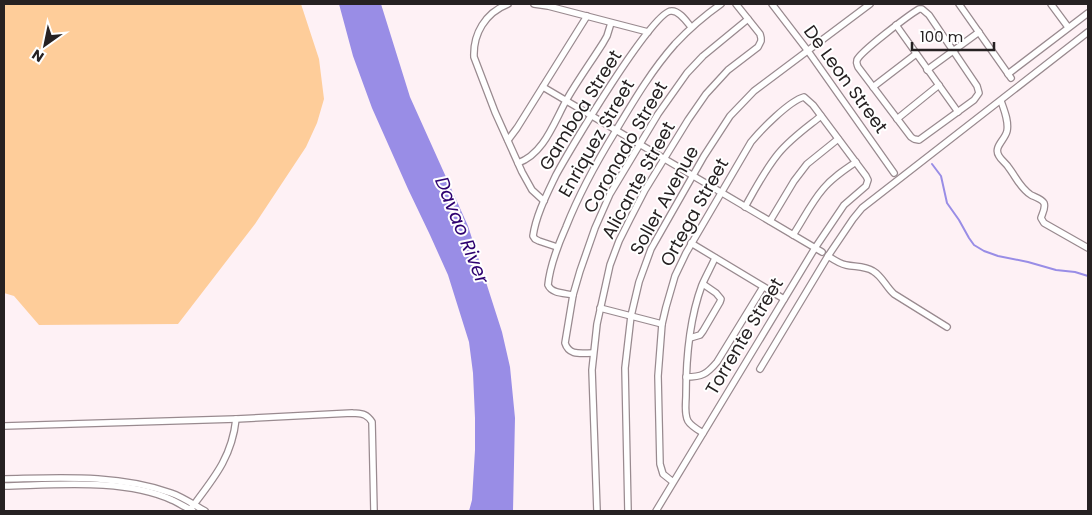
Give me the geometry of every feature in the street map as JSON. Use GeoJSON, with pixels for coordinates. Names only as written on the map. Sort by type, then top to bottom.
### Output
{"type":"FeatureCollection","features":[{"type":"Feature","properties":{"kind":"street"},"geometry":{"type":"LineString","coordinates":[[508,4],[493,12],[478,31],[474,57],[518,163],[532,190],[544,201]]}},
{"type":"Feature","properties":{"kind":"street"},"geometry":{"type":"LineString","coordinates":[[534,4],[648,32]]}},
{"type":"Feature","properties":{"kind":"street","name":"Enriquez Street"},"geometry":{"type":"LineString","coordinates":[[573,295],[553,291],[548,285],[557,247],[582,191],[635,98],[659,63],[691,27],[720,4]]}},
{"type":"Feature","properties":{"kind":"street"},"geometry":{"type":"LineString","coordinates":[[736,4],[748,19]]}},
{"type":"Feature","properties":{"kind":"street","name":"De Leon Street"},"geometry":{"type":"LineString","coordinates":[[772,4],[808,51],[894,173]]}},
{"type":"Feature","properties":{"kind":"street","name":"Soller Avenue"},"geometry":{"type":"LineString","coordinates":[[628,511],[625,368],[631,316],[639,282],[652,249],[692,176],[721,129],[740,104],[754,91],[870,4]]}},
{"type":"Feature","properties":{"kind":"street"},"geometry":{"type":"LineString","coordinates":[[959,4],[1010,76],[1088,12]]}},
{"type":"Feature","properties":{"kind":"street"},"geometry":{"type":"LineString","coordinates":[[1052,4],[1068,27]]}},
{"type":"Feature","properties":{"kind":"street"},"geometry":{"type":"LineString","coordinates":[[922,9],[929,15],[953,50],[979,90],[979,93],[974,100],[919,140],[914,139],[858,67],[857,60],[896,26],[922,9]]}},
{"type":"Feature","properties":{"kind":"street","name":"Gamboa Street"},"geometry":{"type":"LineString","coordinates":[[557,247],[535,239],[533,236],[544,201],[557,174],[622,66],[666,12],[671,10],[675,12],[691,27]]}},
{"type":"Feature","properties":{"kind":"street"},"geometry":{"type":"LineString","coordinates":[[508,140],[518,128],[587,16]]}},
{"type":"Feature","properties":{"kind":"street","name":"Alicante Street"},"geometry":{"type":"LineString","coordinates":[[597,511],[592,392],[593,353],[596,324],[610,266],[619,241],[645,190],[688,120],[706,94],[728,70],[754,51],[761,41],[760,34],[748,19]]}},
{"type":"Feature","properties":{"kind":"street","name":"Coronado Street"},"geometry":{"type":"LineString","coordinates":[[593,353],[571,352],[567,349],[565,343],[573,295],[589,244],[610,194],[658,114],[687,72],[703,56],[748,19]]}},
{"type":"Feature","properties":{"kind":"street"},"geometry":{"type":"LineString","coordinates":[[518,163],[530,158],[550,132],[566,100],[607,36],[611,23]]}},
{"type":"Feature","properties":{"kind":"street"},"geometry":{"type":"LineString","coordinates":[[896,26],[958,112]]}},
{"type":"Feature","properties":{"kind":"street"},"geometry":{"type":"LineString","coordinates":[[927,70],[979,32]]}},
{"type":"Feature","properties":{"kind":"street"},"geometry":{"type":"LineString","coordinates":[[760,369],[828,256],[862,208],[1088,32]]}},
{"type":"Feature","properties":{"kind":"street"},"geometry":{"type":"LineString","coordinates":[[873,86],[916,54]]}},
{"type":"Feature","properties":{"kind":"street"},"geometry":{"type":"LineString","coordinates":[[897,119],[939,86]]}},
{"type":"Feature","properties":{"kind":"street"},"geometry":{"type":"LineString","coordinates":[[543,87],[822,252]]}},
{"type":"Feature","properties":{"kind":"street","name":"Ortega Street"},"geometry":{"type":"LineString","coordinates":[[673,482],[662,474],[659,459],[658,376],[662,324],[675,276],[691,243],[743,154],[761,129],[798,99],[804,98],[810,101],[821,116]]}},
{"type":"Feature","properties":{"kind":"street"},"geometry":{"type":"LineString","coordinates":[[1001,101],[1006,115],[1007,129],[998,147],[998,155],[1009,167],[1024,190],[1045,204],[1041,218],[1044,223],[1088,248]]}},
{"type":"Feature","properties":{"kind":"street"},"geometry":{"type":"LineString","coordinates":[[745,207],[777,154],[796,135],[821,116],[856,162],[836,176],[823,189],[793,236]]}},
{"type":"Feature","properties":{"kind":"street"},"geometry":{"type":"LineString","coordinates":[[770,221],[794,181],[807,164],[838,139]]}},
{"type":"Feature","properties":{"kind":"street","name":"Torrente Street"},"geometry":{"type":"LineString","coordinates":[[656,511],[815,248],[844,205],[864,189],[867,184],[866,176],[856,162]]}},
{"type":"Feature","properties":{"kind":"street"},"geometry":{"type":"LineString","coordinates":[[691,243],[784,299]]}},
{"type":"Feature","properties":{"kind":"street"},"geometry":{"type":"LineString","coordinates":[[828,256],[841,264],[871,269],[894,294],[947,327]]}},
{"type":"Feature","properties":{"kind":"street"},"geometry":{"type":"LineString","coordinates":[[703,433],[690,424],[688,420],[686,377],[690,338],[696,307],[703,284],[715,258]]}},
{"type":"Feature","properties":{"kind":"street"},"geometry":{"type":"LineString","coordinates":[[690,338],[700,335],[721,299],[719,295],[703,284]]}},
{"type":"Feature","properties":{"kind":"street"},"geometry":{"type":"LineString","coordinates":[[686,377],[698,377],[706,374],[717,362],[763,287]]}},
{"type":"Feature","properties":{"kind":"street"},"geometry":{"type":"LineString","coordinates":[[600,308],[662,324]]}},
{"type":"Feature","properties":{"kind":"street"},"geometry":{"type":"LineString","coordinates":[[4,426],[364,414],[372,422],[374,511]]}},
{"type":"Feature","properties":{"kind":"street"},"geometry":{"type":"LineString","coordinates":[[192,509],[225,458],[231,444],[236,419]]}},
{"type":"Feature","properties":{"kind":"street"},"geometry":{"type":"LineString","coordinates":[[4,486],[101,478],[143,484],[174,494],[192,509],[205,511]]}},
{"type":"Feature","properties":{"kind":"street"},"geometry":{"type":"LineString","coordinates":[[4,479],[79,481]]}},
{"type":"Feature","properties":{"kind":"shaded area"},"geometry":{"type":"Polygon","coordinates":[[[4,4],[301,4],[319,59],[324,99],[317,123],[306,147],[255,224],[178,324],[39,325],[14,296],[4,293],[4,4]]]}},
{"type":"Feature","properties":{"kind":"water","name":"Davao River"},"geometry":{"type":"Polygon","coordinates":[[[339,4],[381,4],[410,97],[468,226],[502,332],[510,367],[515,418],[513,511],[469,511],[472,500],[475,418],[473,373],[469,342],[448,275],[372,108],[353,56],[339,4]]]}},
{"type":"Feature","properties":{"kind":"waterway"},"geometry":{"type":"LineString","coordinates":[[932,164],[941,176],[947,203],[974,245],[998,256],[1088,276]]}}]}
